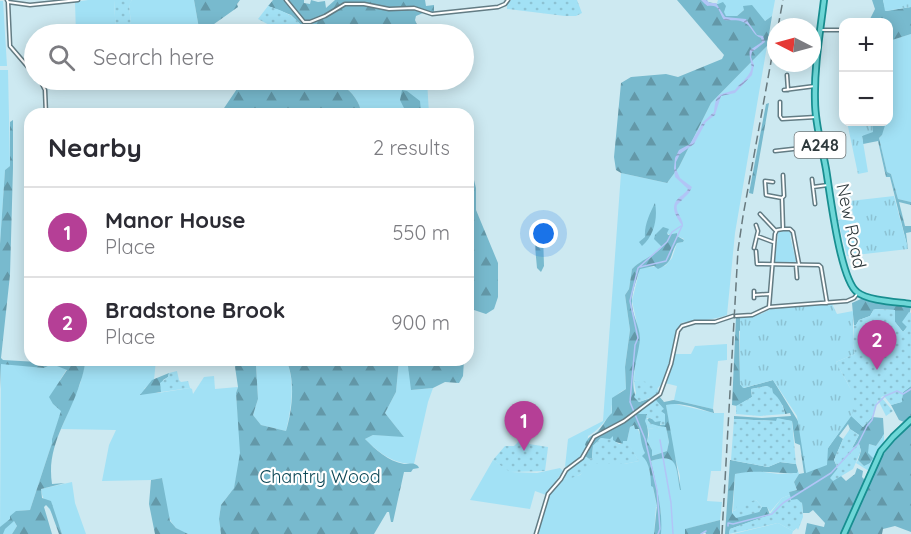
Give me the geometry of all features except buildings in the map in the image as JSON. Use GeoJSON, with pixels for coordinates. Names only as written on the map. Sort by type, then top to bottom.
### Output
{"type":"FeatureCollection","features":[{"type":"Feature","properties":{"kind":"main road","name":"New Road"},"geometry":{"type":"LineString","coordinates":[[821,22],[824,0]]}},
{"type":"Feature","properties":{"kind":"main road","name":"New Road"},"geometry":{"type":"LineString","coordinates":[[816,72],[816,117],[820,146],[851,285],[858,293],[866,297],[911,304]]}},
{"type":"Feature","properties":{"kind":"main road"},"geometry":{"type":"LineString","coordinates":[[844,534],[881,451],[893,436],[911,420]]}},
{"type":"Feature","properties":{"kind":"street"},"geometry":{"type":"LineString","coordinates":[[24,62],[10,46],[7,1],[30,5],[78,0]]}},
{"type":"Feature","properties":{"kind":"street"},"geometry":{"type":"LineString","coordinates":[[286,0],[304,22],[325,16],[345,4],[364,4],[389,9],[414,9],[432,14],[498,7],[506,4],[508,0]]}},
{"type":"Feature","properties":{"kind":"street"},"geometry":{"type":"LineString","coordinates":[[821,30],[839,30]]}},
{"type":"Feature","properties":{"kind":"street"},"geometry":{"type":"LineString","coordinates":[[787,75],[786,90],[815,86]]}},
{"type":"Feature","properties":{"kind":"street"},"geometry":{"type":"LineString","coordinates":[[45,90],[46,108]]}},
{"type":"Feature","properties":{"kind":"street"},"geometry":{"type":"LineString","coordinates":[[780,102],[780,119],[816,117]]}},
{"type":"Feature","properties":{"kind":"street"},"geometry":{"type":"LineString","coordinates":[[775,151],[820,146]]}},
{"type":"Feature","properties":{"kind":"street"},"geometry":{"type":"LineString","coordinates":[[783,176],[783,229]]}},
{"type":"Feature","properties":{"kind":"street"},"geometry":{"type":"LineString","coordinates":[[812,179],[815,204]]}},
{"type":"Feature","properties":{"kind":"street"},"geometry":{"type":"LineString","coordinates":[[759,181],[773,182]]}},
{"type":"Feature","properties":{"kind":"street"},"geometry":{"type":"LineString","coordinates":[[765,182],[766,195],[782,198]]}},
{"type":"Feature","properties":{"kind":"street"},"geometry":{"type":"LineString","coordinates":[[813,187],[828,185]]}},
{"type":"Feature","properties":{"kind":"street"},"geometry":{"type":"LineString","coordinates":[[760,214],[776,231]]}},
{"type":"Feature","properties":{"kind":"street"},"geometry":{"type":"LineString","coordinates":[[754,248],[757,236],[756,225]]}},
{"type":"Feature","properties":{"kind":"street"},"geometry":{"type":"LineString","coordinates":[[776,231],[790,229],[793,232],[798,265],[797,278]]}},
{"type":"Feature","properties":{"kind":"street"},"geometry":{"type":"LineString","coordinates":[[769,308],[776,231]]}},
{"type":"Feature","properties":{"kind":"street"},"geometry":{"type":"LineString","coordinates":[[757,236],[774,242]]}},
{"type":"Feature","properties":{"kind":"street"},"geometry":{"type":"LineString","coordinates":[[756,252],[757,264],[772,266],[816,264],[821,267],[828,303]]}},
{"type":"Feature","properties":{"kind":"street"},"geometry":{"type":"LineString","coordinates":[[754,291],[754,297],[769,294]]}},
{"type":"Feature","properties":{"kind":"street"},"geometry":{"type":"LineString","coordinates":[[536,534],[545,499],[566,470],[582,458],[594,437],[633,415],[660,394],[671,364],[678,331],[682,326],[695,322],[715,322],[735,316],[752,315],[769,308],[847,301],[858,293]]}},
{"type":"Feature","properties":{"kind":"green space"},"geometry":{"type":"Polygon","coordinates":[[[114,0],[115,24],[76,24],[75,2],[114,0]]]}},
{"type":"Feature","properties":{"kind":"green space"},"geometry":{"type":"Polygon","coordinates":[[[114,0],[132,0],[129,5],[131,24],[115,24],[114,0]]]}},
{"type":"Feature","properties":{"kind":"green space"},"geometry":{"type":"Polygon","coordinates":[[[132,0],[194,0],[198,24],[131,24],[129,4],[132,0]]]}},
{"type":"Feature","properties":{"kind":"green space"},"geometry":{"type":"Polygon","coordinates":[[[194,0],[240,0],[238,7],[214,24],[198,24],[194,0]]]}},
{"type":"Feature","properties":{"kind":"green space"},"geometry":{"type":"Polygon","coordinates":[[[273,0],[304,0],[304,3],[310,4],[311,0],[325,1],[326,8],[335,0],[425,0],[426,6],[434,5],[434,13],[424,11],[416,16],[417,24],[300,24],[291,15],[268,6],[273,0]]]}},
{"type":"Feature","properties":{"kind":"green space"},"geometry":{"type":"Polygon","coordinates":[[[511,0],[577,0],[582,13],[576,16],[565,16],[507,9],[507,3],[511,0]]]}},
{"type":"Feature","properties":{"kind":"green space"},"geometry":{"type":"Polygon","coordinates":[[[677,0],[707,0],[718,4],[723,2],[726,6],[724,12],[726,16],[737,16],[744,10],[743,6],[752,5],[765,21],[767,20],[767,46],[711,103],[679,167],[667,183],[616,170],[614,157],[621,83],[631,77],[666,74],[678,77],[722,59],[724,55],[677,0]]]}},
{"type":"Feature","properties":{"kind":"green space"},"geometry":{"type":"Polygon","coordinates":[[[718,0],[775,0],[772,16],[765,21],[744,10],[737,16],[726,16],[717,3],[718,0]]]}},
{"type":"Feature","properties":{"kind":"green space"},"geometry":{"type":"Polygon","coordinates":[[[872,0],[883,0],[886,11],[911,7],[911,34],[893,40],[893,18],[870,18],[875,9],[872,0]]]}},
{"type":"Feature","properties":{"kind":"green space"},"geometry":{"type":"Polygon","coordinates":[[[883,0],[911,0],[911,7],[885,11],[883,0]]]}},
{"type":"Feature","properties":{"kind":"green space"},"geometry":{"type":"Polygon","coordinates":[[[0,1],[3,1],[7,66],[0,66],[0,1]]]}},
{"type":"Feature","properties":{"kind":"green space"},"geometry":{"type":"Polygon","coordinates":[[[268,6],[286,13],[300,24],[267,24],[258,19],[268,6]]]}},
{"type":"Feature","properties":{"kind":"green space"},"geometry":{"type":"Polygon","coordinates":[[[911,34],[911,202],[898,199],[891,174],[887,172],[879,138],[882,135],[881,126],[893,126],[893,40],[911,34]]]}},
{"type":"Feature","properties":{"kind":"green space"},"geometry":{"type":"Polygon","coordinates":[[[767,46],[735,233],[727,315],[681,323],[669,367],[662,383],[657,389],[637,380],[634,381],[640,337],[632,301],[640,268],[665,266],[672,258],[677,243],[683,242],[684,239],[677,236],[677,233],[671,235],[661,231],[657,234],[658,242],[663,247],[632,269],[629,289],[625,295],[630,330],[625,367],[626,389],[614,398],[612,413],[588,436],[582,456],[565,467],[568,439],[603,421],[621,173],[667,183],[679,167],[711,103],[767,46]]]}},
{"type":"Feature","properties":{"kind":"green space"},"geometry":{"type":"Polygon","coordinates":[[[0,70],[8,70],[10,166],[5,170],[0,244],[0,70]]]}},
{"type":"Feature","properties":{"kind":"green space"},"geometry":{"type":"Polygon","coordinates":[[[236,90],[349,90],[360,108],[224,108],[236,90]]]}},
{"type":"Feature","properties":{"kind":"green space"},"geometry":{"type":"Polygon","coordinates":[[[402,90],[407,91],[420,101],[421,108],[404,108],[400,100],[402,90]]]}},
{"type":"Feature","properties":{"kind":"green space"},"geometry":{"type":"Polygon","coordinates":[[[428,90],[429,108],[360,108],[350,91],[428,90]]]}},
{"type":"Feature","properties":{"kind":"green space"},"geometry":{"type":"Polygon","coordinates":[[[769,103],[753,194],[749,193],[766,104],[769,103]]]}},
{"type":"Feature","properties":{"kind":"green space"},"geometry":{"type":"Polygon","coordinates":[[[13,120],[10,275],[1,358],[24,361],[24,366],[48,366],[44,368],[1,364],[0,389],[0,244],[5,170],[10,166],[10,122],[13,120]]]}},
{"type":"Feature","properties":{"kind":"green space"},"geometry":{"type":"Polygon","coordinates":[[[848,126],[872,126],[873,132],[862,136],[868,172],[858,174],[848,126]]]}},
{"type":"Feature","properties":{"kind":"green space"},"geometry":{"type":"Polygon","coordinates":[[[870,126],[885,126],[879,138],[887,172],[891,174],[898,199],[911,202],[911,205],[899,202],[905,226],[911,226],[911,232],[906,233],[908,249],[890,177],[886,177],[878,141],[863,144],[862,136],[870,126]]]}},
{"type":"Feature","properties":{"kind":"green space"},"geometry":{"type":"Polygon","coordinates":[[[474,180],[476,210],[498,263],[498,297],[494,309],[486,314],[474,310],[474,180]]]}},
{"type":"Feature","properties":{"kind":"green space"},"geometry":{"type":"Polygon","coordinates":[[[894,196],[908,249],[847,256],[838,220],[854,217],[850,201],[894,196]]]}},
{"type":"Feature","properties":{"kind":"green space"},"geometry":{"type":"Polygon","coordinates":[[[655,203],[654,226],[650,237],[642,246],[639,242],[645,237],[646,224],[655,203]]]}},
{"type":"Feature","properties":{"kind":"green space"},"geometry":{"type":"Polygon","coordinates":[[[663,227],[669,229],[668,235],[677,233],[677,236],[684,240],[677,243],[669,261],[663,266],[658,269],[654,266],[640,269],[634,289],[633,310],[640,338],[633,379],[635,395],[639,402],[654,397],[639,410],[647,414],[647,420],[649,418],[661,421],[660,425],[665,424],[661,411],[663,409],[655,400],[659,396],[664,402],[674,400],[713,409],[714,413],[684,405],[666,405],[681,490],[676,469],[671,460],[667,458],[651,461],[659,497],[661,534],[654,534],[657,506],[648,466],[642,456],[645,453],[639,429],[635,429],[634,425],[630,427],[627,441],[623,441],[623,444],[601,438],[593,446],[592,458],[585,456],[589,451],[585,445],[588,439],[599,430],[612,413],[612,398],[626,389],[625,367],[630,330],[625,295],[629,289],[632,269],[662,247],[654,239],[663,227]],[[647,420],[647,441],[652,450],[652,456],[667,451],[669,442],[666,427],[653,426],[647,420]]]}},
{"type":"Feature","properties":{"kind":"green space"},"geometry":{"type":"Polygon","coordinates":[[[539,228],[543,233],[544,266],[541,272],[537,268],[535,248],[539,228]]]}},
{"type":"Feature","properties":{"kind":"green space"},"geometry":{"type":"Polygon","coordinates":[[[779,230],[789,230],[792,234],[790,236],[796,261],[794,264],[774,264],[778,236],[776,234],[779,230]]]}},
{"type":"Feature","properties":{"kind":"green space"},"geometry":{"type":"Polygon","coordinates":[[[863,298],[911,306],[907,327],[903,332],[895,322],[895,310],[874,309],[870,316],[859,320],[854,325],[852,303],[863,298]]]}},
{"type":"Feature","properties":{"kind":"green space"},"geometry":{"type":"Polygon","coordinates":[[[832,304],[837,314],[853,311],[855,354],[836,362],[856,399],[855,411],[828,448],[827,465],[806,473],[797,416],[773,380],[743,388],[740,384],[740,317],[761,314],[771,309],[832,304]]]}},
{"type":"Feature","properties":{"kind":"green space"},"geometry":{"type":"Polygon","coordinates":[[[874,309],[895,310],[895,322],[903,332],[907,327],[902,322],[909,312],[911,313],[911,386],[903,392],[902,402],[891,405],[884,396],[881,397],[893,411],[886,416],[878,400],[872,417],[863,427],[851,416],[855,404],[836,362],[855,354],[854,325],[859,320],[870,316],[874,309]]]}},
{"type":"Feature","properties":{"kind":"green space"},"geometry":{"type":"Polygon","coordinates":[[[736,317],[740,317],[741,330],[739,331],[740,384],[744,388],[773,380],[798,421],[828,448],[851,415],[863,427],[872,417],[883,418],[884,434],[876,446],[869,444],[868,453],[873,458],[864,466],[858,460],[861,451],[859,444],[851,450],[859,435],[850,429],[848,424],[839,436],[843,439],[834,460],[841,476],[846,481],[855,474],[857,468],[863,471],[862,477],[865,480],[841,534],[805,534],[807,523],[824,527],[825,523],[813,510],[803,513],[802,503],[791,500],[789,492],[797,490],[794,482],[799,474],[804,473],[800,445],[795,443],[792,421],[734,419],[734,416],[762,418],[791,416],[790,413],[785,414],[783,406],[767,386],[751,389],[752,397],[737,406],[732,405],[736,317]]]}},
{"type":"Feature","properties":{"kind":"green space"},"geometry":{"type":"Polygon","coordinates":[[[727,344],[727,360],[718,361],[713,409],[674,400],[677,386],[665,383],[675,354],[691,354],[695,346],[727,344]]]}},
{"type":"Feature","properties":{"kind":"green space"},"geometry":{"type":"Polygon","coordinates":[[[1,364],[44,368],[58,366],[67,369],[60,380],[53,404],[62,411],[30,510],[17,511],[14,521],[17,526],[12,534],[0,534],[1,364]]]}},
{"type":"Feature","properties":{"kind":"green space"},"geometry":{"type":"Polygon","coordinates":[[[57,366],[84,366],[52,457],[52,484],[65,483],[41,489],[42,498],[51,501],[62,534],[59,534],[50,509],[46,505],[44,507],[52,534],[12,534],[17,526],[14,521],[3,534],[0,534],[0,527],[16,511],[30,510],[61,411],[49,397],[67,370],[57,366]]]}},
{"type":"Feature","properties":{"kind":"green space"},"geometry":{"type":"Polygon","coordinates":[[[84,366],[155,366],[154,380],[144,389],[158,393],[190,388],[193,394],[204,377],[214,376],[215,389],[238,387],[236,393],[241,453],[234,488],[221,505],[219,519],[221,534],[188,534],[174,526],[167,512],[162,478],[102,481],[109,445],[116,430],[61,429],[80,384],[84,366]]]}},
{"type":"Feature","properties":{"kind":"green space","name":"Chantry Wood"},"geometry":{"type":"Polygon","coordinates":[[[235,366],[256,366],[258,399],[253,415],[261,425],[286,431],[292,395],[288,366],[398,366],[396,392],[385,413],[404,437],[373,435],[365,439],[388,458],[398,463],[415,464],[419,468],[411,472],[404,472],[393,522],[387,512],[374,534],[221,534],[219,519],[221,505],[234,488],[240,453],[236,393],[238,387],[235,366]]]}},
{"type":"Feature","properties":{"kind":"green space"},"geometry":{"type":"Polygon","coordinates":[[[256,366],[288,366],[292,386],[286,431],[261,425],[253,415],[258,399],[256,366]]]}},
{"type":"Feature","properties":{"kind":"green space"},"geometry":{"type":"Polygon","coordinates":[[[398,366],[418,366],[411,390],[433,388],[414,464],[399,462],[387,457],[365,439],[373,435],[403,436],[385,413],[396,392],[398,366]]]}},
{"type":"Feature","properties":{"kind":"green space"},"geometry":{"type":"Polygon","coordinates":[[[408,366],[464,366],[463,376],[459,383],[445,382],[433,388],[411,390],[408,366]]]}},
{"type":"Feature","properties":{"kind":"green space"},"geometry":{"type":"Polygon","coordinates":[[[177,371],[179,380],[188,381],[190,388],[161,392],[160,383],[168,377],[169,373],[177,371]]]}},
{"type":"Feature","properties":{"kind":"green space"},"geometry":{"type":"Polygon","coordinates":[[[169,373],[168,377],[163,380],[161,392],[140,395],[152,380],[169,373]]]}},
{"type":"Feature","properties":{"kind":"green space"},"geometry":{"type":"Polygon","coordinates":[[[634,381],[655,384],[659,392],[639,402],[634,397],[636,393],[634,381]]]}},
{"type":"Feature","properties":{"kind":"green space"},"geometry":{"type":"Polygon","coordinates":[[[767,386],[772,388],[773,393],[781,402],[785,414],[760,416],[736,414],[736,406],[752,397],[751,389],[767,386]]]}},
{"type":"Feature","properties":{"kind":"green space"},"geometry":{"type":"Polygon","coordinates":[[[911,386],[911,416],[904,422],[899,420],[891,405],[901,402],[903,392],[911,386]]]}},
{"type":"Feature","properties":{"kind":"green space"},"geometry":{"type":"Polygon","coordinates":[[[655,399],[664,409],[661,411],[665,414],[665,425],[660,424],[661,421],[655,422],[647,418],[649,423],[662,427],[648,429],[645,421],[647,414],[638,414],[655,399]]]}},
{"type":"Feature","properties":{"kind":"green space"},"geometry":{"type":"Polygon","coordinates":[[[671,403],[714,413],[724,413],[721,471],[711,471],[707,501],[722,502],[720,520],[686,529],[685,534],[661,534],[661,513],[651,461],[667,458],[674,463],[680,490],[680,476],[673,450],[666,405],[671,403]]]}},
{"type":"Feature","properties":{"kind":"green space"},"geometry":{"type":"Polygon","coordinates":[[[777,418],[792,421],[796,464],[780,462],[768,467],[731,460],[734,419],[776,421],[777,418]]]}},
{"type":"Feature","properties":{"kind":"green space"},"geometry":{"type":"Polygon","coordinates":[[[911,423],[911,532],[895,526],[883,529],[882,534],[846,534],[880,460],[899,434],[911,423]]]}},
{"type":"Feature","properties":{"kind":"green space"},"geometry":{"type":"Polygon","coordinates":[[[634,425],[639,431],[646,453],[657,507],[654,534],[538,534],[543,509],[550,493],[564,479],[580,475],[590,464],[624,464],[639,461],[628,444],[623,444],[623,441],[627,441],[630,427],[634,425]]]}},
{"type":"Feature","properties":{"kind":"green space"},"geometry":{"type":"Polygon","coordinates":[[[666,426],[669,442],[667,451],[652,456],[652,450],[647,441],[648,429],[666,426]]]}},
{"type":"Feature","properties":{"kind":"green space"},"geometry":{"type":"Polygon","coordinates":[[[850,429],[859,435],[852,448],[859,444],[861,451],[853,469],[833,481],[830,478],[838,468],[834,460],[850,429]]]}},
{"type":"Feature","properties":{"kind":"green space"},"geometry":{"type":"Polygon","coordinates":[[[884,434],[884,444],[869,471],[856,463],[858,460],[864,466],[869,444],[876,446],[884,434]]]}},
{"type":"Feature","properties":{"kind":"green space"},"geometry":{"type":"Polygon","coordinates":[[[613,436],[613,440],[619,444],[628,443],[639,461],[624,464],[590,464],[579,475],[564,479],[568,469],[585,456],[592,458],[593,446],[601,438],[610,439],[613,436]]]}},
{"type":"Feature","properties":{"kind":"green space"},"geometry":{"type":"Polygon","coordinates":[[[523,437],[530,438],[529,444],[548,447],[545,471],[510,472],[493,460],[505,446],[514,446],[523,437]]]}},
{"type":"Feature","properties":{"kind":"green space"},"geometry":{"type":"Polygon","coordinates":[[[493,460],[511,472],[537,473],[560,468],[563,471],[546,495],[535,491],[530,509],[470,500],[493,460]]]}},
{"type":"Feature","properties":{"kind":"green space"},"geometry":{"type":"Polygon","coordinates":[[[730,460],[768,467],[780,462],[796,464],[798,471],[797,473],[735,474],[732,513],[759,512],[762,507],[767,507],[770,515],[730,529],[729,534],[725,534],[730,460]]]}},
{"type":"Feature","properties":{"kind":"green space"},"geometry":{"type":"Polygon","coordinates":[[[751,470],[778,474],[798,471],[799,474],[794,482],[797,490],[789,492],[790,495],[782,498],[770,512],[767,507],[762,507],[756,500],[733,511],[735,474],[751,470]]]}},
{"type":"Feature","properties":{"kind":"green space"},"geometry":{"type":"Polygon","coordinates":[[[162,478],[170,521],[176,528],[188,534],[155,534],[149,504],[151,480],[162,478]]]}},
{"type":"Feature","properties":{"kind":"green space"},"geometry":{"type":"Polygon","coordinates":[[[72,482],[75,503],[86,534],[62,534],[42,495],[41,489],[72,482]]]}},
{"type":"Feature","properties":{"kind":"green space"},"geometry":{"type":"Polygon","coordinates":[[[790,495],[791,500],[797,499],[802,503],[803,517],[798,530],[797,528],[793,531],[778,523],[729,534],[730,529],[769,515],[782,498],[790,495]]]}},
{"type":"Feature","properties":{"kind":"green space"},"geometry":{"type":"Polygon","coordinates":[[[756,500],[762,507],[759,512],[736,518],[732,513],[736,510],[737,505],[756,500]]]}},
{"type":"Feature","properties":{"kind":"green space"},"geometry":{"type":"Polygon","coordinates":[[[720,520],[720,534],[706,534],[705,532],[685,534],[685,529],[720,520]]]}},
{"type":"Feature","properties":{"kind":"green space"},"geometry":{"type":"Polygon","coordinates":[[[778,523],[793,531],[792,534],[733,534],[778,523]]]}},
{"type":"Feature","properties":{"kind":"water"},"geometry":{"type":"Polygon","coordinates":[[[701,0],[716,3],[725,17],[746,19],[757,35],[763,36],[765,42],[752,52],[754,65],[752,75],[735,93],[721,96],[715,115],[706,122],[694,144],[680,154],[676,162],[680,178],[692,187],[677,205],[683,227],[674,207],[677,200],[688,189],[675,177],[675,158],[679,150],[690,144],[703,122],[714,112],[719,95],[735,90],[750,73],[750,50],[762,42],[761,38],[756,35],[746,23],[724,20],[717,7],[707,6],[701,0]]]}},
{"type":"Feature","properties":{"kind":"waterway"},"geometry":{"type":"LineString","coordinates":[[658,534],[660,529],[657,490],[645,439],[630,402],[635,345],[638,338],[630,301],[638,268],[667,242],[672,232],[681,226]]}},
{"type":"Feature","properties":{"kind":"waterway"},"geometry":{"type":"LineString","coordinates":[[640,267],[666,261],[682,226]]}},
{"type":"Feature","properties":{"kind":"waterway"},"geometry":{"type":"LineString","coordinates":[[728,526],[728,523],[733,524],[772,514],[783,503],[831,473],[858,444],[872,420],[876,405],[885,396],[897,391],[903,394],[911,389]]}},
{"type":"Feature","properties":{"kind":"waterway"},"geometry":{"type":"LineString","coordinates":[[660,440],[671,503],[673,534]]}},
{"type":"Feature","properties":{"kind":"waterway"},"geometry":{"type":"LineString","coordinates":[[701,534],[706,531]]}},
{"type":"Feature","properties":{"kind":"railway"},"geometry":{"type":"LineString","coordinates":[[780,18],[783,0]]}},
{"type":"Feature","properties":{"kind":"railway"},"geometry":{"type":"LineString","coordinates":[[722,534],[738,250],[769,72]]}},
{"type":"Feature","properties":{"kind":"place","name":"Bradstone Brook"},"geometry":{"type":"Point","coordinates":[877,370]}},
{"type":"Feature","properties":{"kind":"place","name":"Manor House"},"geometry":{"type":"Point","coordinates":[524,451]}}]}
